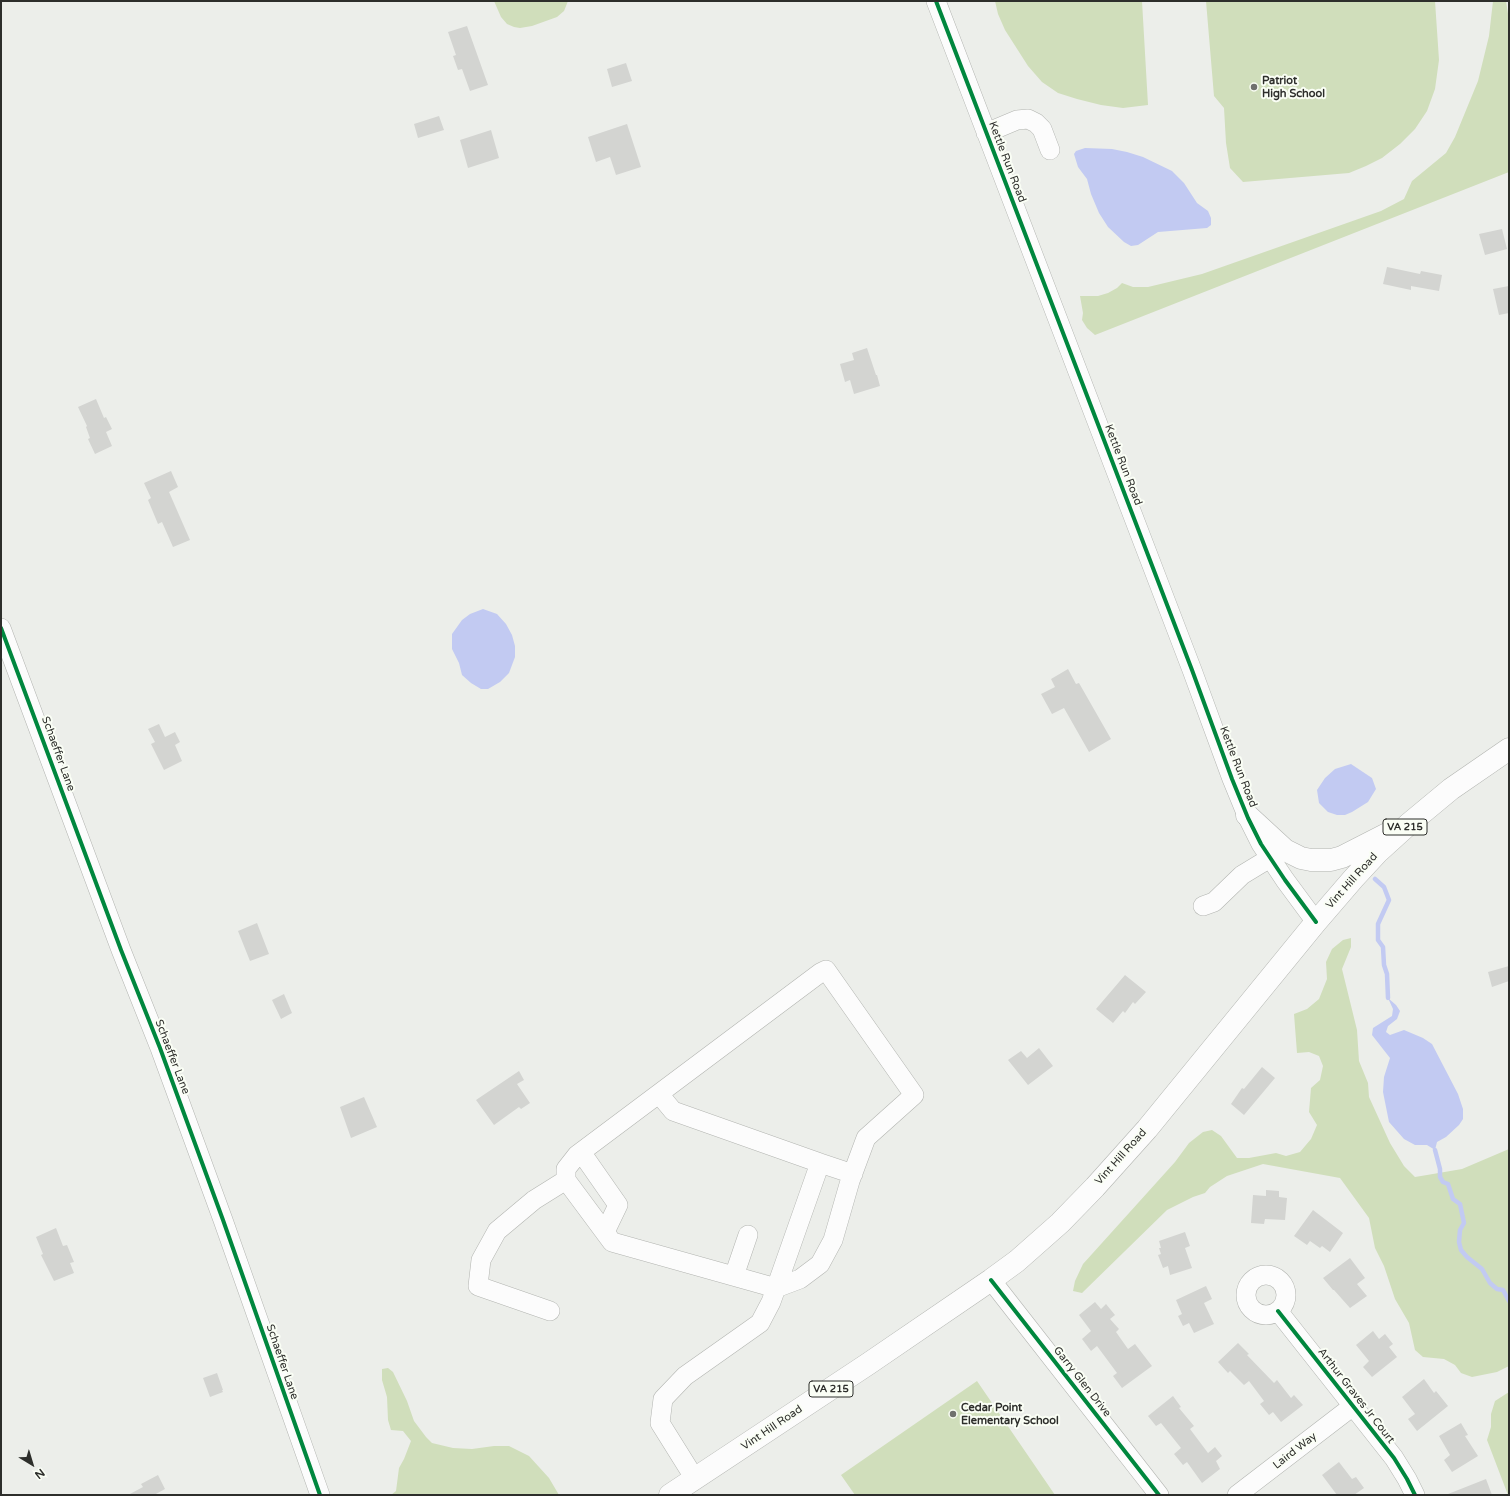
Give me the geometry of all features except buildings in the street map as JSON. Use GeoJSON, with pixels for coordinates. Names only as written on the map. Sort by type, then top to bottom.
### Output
{"type":"FeatureCollection","features":[{"type":"Feature","properties":{"kind":"main road","name":"Vint Hill Road"},"geometry":{"type":"LineString","coordinates":[[670,1495],[991,1280],[1017,1261],[1060,1223],[1095,1187],[1147,1129],[1316,922],[1368,863],[1410,823],[1451,789],[1509,749]]}},
{"type":"Feature","properties":{"kind":"main road"},"geometry":{"type":"LineString","coordinates":[[1247,815],[1285,850],[1302,858],[1319,861],[1342,857],[1410,823]]}},
{"type":"Feature","properties":{"kind":"street","name":"Kettle Run Road"},"geometry":{"type":"LineString","coordinates":[[936,1],[1192,670],[1232,779],[1247,815],[1270,858],[1316,922]]}},
{"type":"Feature","properties":{"kind":"street"},"geometry":{"type":"LineString","coordinates":[[986,133],[1017,120],[1028,119],[1036,123],[1042,129],[1050,150]]}},
{"type":"Feature","properties":{"kind":"street","name":"Schaeffer Lane"},"geometry":{"type":"LineString","coordinates":[[1,628],[121,950],[160,1048],[223,1220],[320,1495]]}},
{"type":"Feature","properties":{"kind":"street"},"geometry":{"type":"LineString","coordinates":[[1203,906],[1213,903],[1242,875],[1270,858]]}},
{"type":"Feature","properties":{"kind":"street"},"geometry":{"type":"LineString","coordinates":[[826,970],[914,1095],[866,1138],[853,1174],[833,1240],[820,1264],[800,1280],[776,1288],[612,1242],[566,1180],[566,1169],[581,1152],[826,970]]}},
{"type":"Feature","properties":{"kind":"street"},"geometry":{"type":"LineString","coordinates":[[659,1094],[673,1111],[853,1174]]}},
{"type":"Feature","properties":{"kind":"street"},"geometry":{"type":"LineString","coordinates":[[581,1152],[618,1205],[605,1232]]}},
{"type":"Feature","properties":{"kind":"street"},"geometry":{"type":"LineString","coordinates":[[695,1479],[660,1423],[663,1399],[685,1376],[760,1323],[771,1302],[820,1163]]}},
{"type":"Feature","properties":{"kind":"street"},"geometry":{"type":"LineString","coordinates":[[550,1311],[478,1286],[481,1260],[497,1230],[534,1200],[566,1180]]}},
{"type":"Feature","properties":{"kind":"street"},"geometry":{"type":"LineString","coordinates":[[734,1276],[748,1235]]}},
{"type":"Feature","properties":{"kind":"street","name":"Garry Glen Drive"},"geometry":{"type":"LineString","coordinates":[[991,1280],[1159,1495]]}},
{"type":"Feature","properties":{"kind":"street","name":"Arthur Graves Jr Court"},"geometry":{"type":"LineString","coordinates":[[1278,1311],[1394,1458],[1407,1479],[1414,1495]]}},
{"type":"Feature","properties":{"kind":"street","name":"Laird Way"},"geometry":{"type":"LineString","coordinates":[[1237,1495],[1353,1406]]}},
{"type":"Feature","properties":{"kind":"green space"},"geometry":{"type":"Polygon","coordinates":[[[494,1],[568,1],[564,11],[557,17],[532,26],[520,28],[507,24],[501,17],[494,1]]]}},
{"type":"Feature","properties":{"kind":"green space"},"geometry":{"type":"Polygon","coordinates":[[[995,1],[1142,1],[1148,105],[1123,108],[1101,105],[1058,93],[1042,82],[1028,66],[1005,30],[998,14],[995,1]]]}},
{"type":"Feature","properties":{"kind":"green space"},"geometry":{"type":"Polygon","coordinates":[[[1206,1],[1435,1],[1439,60],[1435,89],[1427,111],[1415,129],[1400,144],[1382,158],[1349,173],[1243,182],[1230,168],[1226,143],[1224,108],[1214,96],[1206,1]]]}},
{"type":"Feature","properties":{"kind":"green space"},"geometry":{"type":"Polygon","coordinates":[[[1493,1],[1506,1],[1509,20],[1509,172],[1095,335],[1087,328],[1082,320],[1083,313],[1080,296],[1098,296],[1108,293],[1122,283],[1133,287],[1148,287],[1202,274],[1381,211],[1404,199],[1412,181],[1446,153],[1455,137],[1478,81],[1489,36],[1493,1]]]}},
{"type":"Feature","properties":{"kind":"green space"},"geometry":{"type":"Polygon","coordinates":[[[1351,938],[1351,947],[1342,969],[1357,1030],[1359,1061],[1368,1083],[1369,1097],[1390,1143],[1404,1166],[1415,1177],[1462,1169],[1509,1149],[1509,1366],[1497,1372],[1472,1377],[1461,1373],[1455,1365],[1444,1359],[1423,1357],[1415,1350],[1409,1323],[1395,1299],[1384,1266],[1375,1248],[1369,1218],[1340,1178],[1263,1164],[1227,1176],[1210,1187],[1205,1193],[1193,1197],[1167,1210],[1082,1293],[1073,1291],[1075,1281],[1083,1264],[1175,1162],[1189,1143],[1203,1132],[1212,1130],[1221,1136],[1237,1158],[1249,1158],[1276,1153],[1286,1156],[1300,1152],[1311,1139],[1317,1125],[1309,1112],[1311,1088],[1320,1080],[1323,1066],[1319,1056],[1309,1052],[1297,1053],[1294,1014],[1307,1009],[1319,999],[1327,979],[1326,962],[1332,949],[1343,940],[1351,938]]]}},
{"type":"Feature","properties":{"kind":"green space"},"geometry":{"type":"Polygon","coordinates":[[[388,1368],[393,1372],[407,1401],[414,1421],[432,1443],[453,1448],[472,1449],[494,1446],[509,1446],[529,1456],[549,1478],[559,1495],[391,1495],[396,1491],[399,1468],[411,1441],[403,1431],[391,1430],[388,1420],[387,1397],[382,1380],[382,1369],[388,1368]]]}},
{"type":"Feature","properties":{"kind":"green space"},"geometry":{"type":"Polygon","coordinates":[[[977,1381],[1055,1495],[855,1495],[841,1475],[977,1381]]]}},
{"type":"Feature","properties":{"kind":"green space"},"geometry":{"type":"Polygon","coordinates":[[[1509,1392],[1508,1495],[1487,1440],[1491,1427],[1491,1414],[1495,1401],[1509,1392]]]}},
{"type":"Feature","properties":{"kind":"water"},"geometry":{"type":"Polygon","coordinates":[[[1085,148],[1112,149],[1127,152],[1143,157],[1172,171],[1184,183],[1197,203],[1208,211],[1211,218],[1211,225],[1207,228],[1158,232],[1138,245],[1131,246],[1124,242],[1108,227],[1099,213],[1091,194],[1087,179],[1078,167],[1074,154],[1076,151],[1085,148]]]}},
{"type":"Feature","properties":{"kind":"water"},"geometry":{"type":"Polygon","coordinates":[[[483,609],[497,614],[506,624],[512,635],[515,646],[515,657],[509,673],[500,682],[488,689],[481,689],[462,675],[459,663],[452,649],[452,634],[462,620],[470,614],[483,609]]]}},
{"type":"Feature","properties":{"kind":"water"},"geometry":{"type":"Polygon","coordinates":[[[1351,764],[1372,778],[1376,789],[1368,802],[1352,812],[1345,815],[1337,815],[1328,812],[1319,803],[1317,790],[1325,778],[1335,769],[1351,764]]]}},
{"type":"Feature","properties":{"kind":"water"},"geometry":{"type":"Polygon","coordinates":[[[1388,998],[1400,1011],[1397,1019],[1388,1026],[1386,1032],[1390,1035],[1404,1030],[1423,1038],[1432,1044],[1458,1094],[1463,1109],[1463,1119],[1459,1125],[1446,1137],[1437,1142],[1435,1150],[1427,1145],[1415,1145],[1404,1139],[1389,1122],[1383,1092],[1384,1077],[1390,1058],[1372,1035],[1373,1028],[1392,1016],[1393,1009],[1388,998]]]}},
{"type":"Feature","properties":{"kind":"waterway"},"geometry":{"type":"LineString","coordinates":[[1375,879],[1384,887],[1389,900],[1378,924],[1378,940],[1383,947],[1384,965],[1387,974],[1388,998]]}},
{"type":"Feature","properties":{"kind":"waterway"},"geometry":{"type":"LineString","coordinates":[[1435,1150],[1440,1169],[1440,1177],[1443,1182],[1448,1184],[1453,1199],[1460,1204],[1464,1223],[1460,1230],[1459,1242],[1461,1250],[1482,1269],[1490,1283],[1497,1289],[1503,1290],[1509,1301]]}},
{"type":"Feature","properties":{"kind":"cycle path"},"geometry":{"type":"LineString","coordinates":[[936,1],[1248,818],[1261,844],[1316,922]]}},
{"type":"Feature","properties":{"kind":"cycle path"},"geometry":{"type":"LineString","coordinates":[[1,628],[121,950],[160,1048],[223,1220],[320,1495]]}},
{"type":"Feature","properties":{"kind":"cycle path"},"geometry":{"type":"LineString","coordinates":[[991,1280],[1159,1495]]}},
{"type":"Feature","properties":{"kind":"cycle path"},"geometry":{"type":"LineString","coordinates":[[1278,1311],[1394,1458],[1415,1495]]}},
{"type":"Feature","properties":{"kind":"place","name":"Patriot High School"},"geometry":{"type":"Point","coordinates":[1254,87]}},
{"type":"Feature","properties":{"kind":"place","name":"Cedar Point Elementary School"},"geometry":{"type":"Point","coordinates":[953,1414]}}]}
